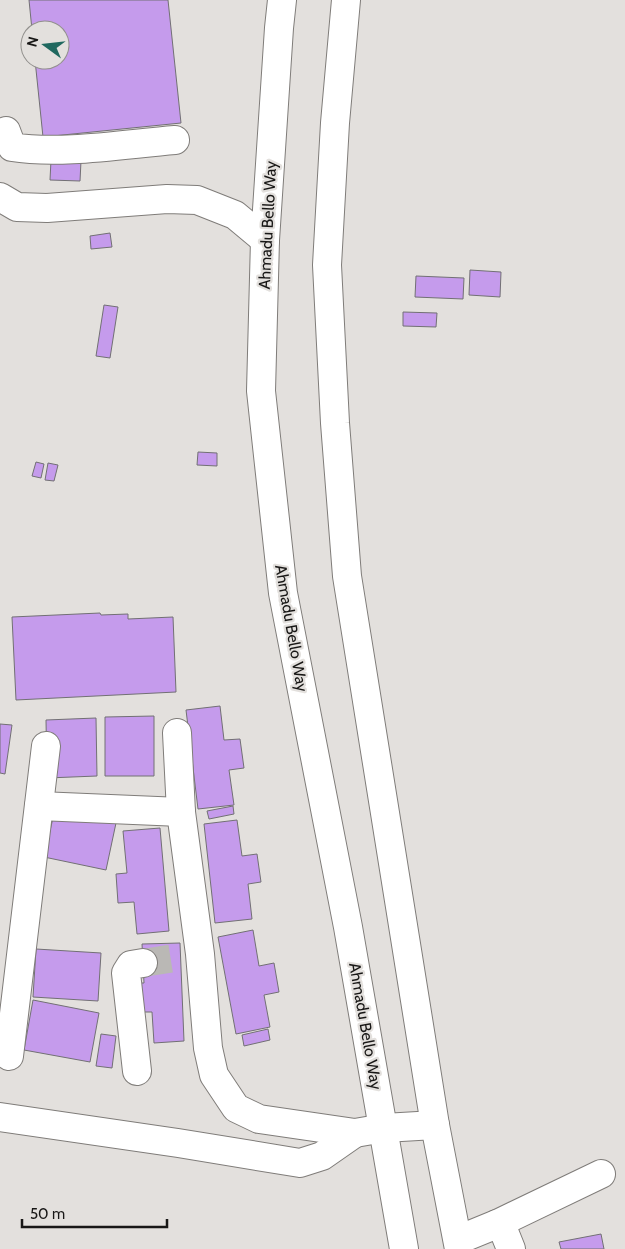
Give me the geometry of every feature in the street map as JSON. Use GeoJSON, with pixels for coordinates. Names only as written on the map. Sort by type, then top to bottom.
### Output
{"type":"FeatureCollection","features":[{"type":"Feature","properties":{"kind":"main road","name":"Ahmadu Bello Way"},"geometry":{"type":"LineString","coordinates":[[282,0],[265,240],[261,391],[283,593],[348,926],[404,1249]]}},
{"type":"Feature","properties":{"kind":"main road"},"geometry":{"type":"LineString","coordinates":[[346,0],[334,123],[327,265],[336,433],[347,576],[435,1126],[458,1244],[601,1174]]}},
{"type":"Feature","properties":{"kind":"main road"},"geometry":{"type":"LineString","coordinates":[[6,131],[12,147],[32,150],[142,149],[174,140]]}},
{"type":"Feature","properties":{"kind":"main road"},"geometry":{"type":"LineString","coordinates":[[0,197],[17,207],[47,208],[167,199],[197,200],[235,215],[265,240]]}},
{"type":"Feature","properties":{"kind":"main road"},"geometry":{"type":"LineString","coordinates":[[177,733],[190,956],[214,1075],[236,1108],[259,1120],[355,1133],[384,1128],[435,1126]]}},
{"type":"Feature","properties":{"kind":"main road"},"geometry":{"type":"LineString","coordinates":[[9,1056],[46,746]]}},
{"type":"Feature","properties":{"kind":"main road"},"geometry":{"type":"LineString","coordinates":[[38,806],[181,812]]}},
{"type":"Feature","properties":{"kind":"main road"},"geometry":{"type":"LineString","coordinates":[[136,1071],[126,972],[130,965],[143,963]]}},
{"type":"Feature","properties":{"kind":"main road"},"geometry":{"type":"LineString","coordinates":[[0,1117],[300,1163],[322,1156],[355,1133]]}},
{"type":"Feature","properties":{"kind":"main road"},"geometry":{"type":"LineString","coordinates":[[497,1224],[505,1234],[511,1249]]}},
{"type":"Feature","properties":{"kind":"building"},"geometry":{"type":"Polygon","coordinates":[[[29,0],[168,0],[181,123],[43,137],[36,70],[70,70],[70,20],[31,20],[29,0]]]}},
{"type":"Feature","properties":{"kind":"building"},"geometry":{"type":"Polygon","coordinates":[[[51,160],[81,161],[80,181],[50,180],[51,160]]]}},
{"type":"Feature","properties":{"kind":"building"},"geometry":{"type":"Polygon","coordinates":[[[110,233],[112,247],[91,249],[90,236],[110,233]]]}},
{"type":"Feature","properties":{"kind":"building"},"geometry":{"type":"Polygon","coordinates":[[[470,270],[501,272],[500,297],[469,295],[470,270]]]}},
{"type":"Feature","properties":{"kind":"building"},"geometry":{"type":"Polygon","coordinates":[[[416,276],[464,278],[463,299],[415,297],[416,276]]]}},
{"type":"Feature","properties":{"kind":"building"},"geometry":{"type":"Polygon","coordinates":[[[104,305],[118,307],[110,358],[96,356],[104,305]]]}},
{"type":"Feature","properties":{"kind":"building"},"geometry":{"type":"Polygon","coordinates":[[[403,312],[437,313],[436,327],[403,326],[403,312]]]}},
{"type":"Feature","properties":{"kind":"building"},"geometry":{"type":"Polygon","coordinates":[[[198,452],[217,453],[217,466],[197,465],[198,452]]]}},
{"type":"Feature","properties":{"kind":"building"},"geometry":{"type":"Polygon","coordinates":[[[36,462],[44,464],[41,478],[32,476],[36,462]]]}},
{"type":"Feature","properties":{"kind":"building"},"geometry":{"type":"Polygon","coordinates":[[[48,463],[58,465],[54,481],[45,480],[48,463]]]}},
{"type":"Feature","properties":{"kind":"building"},"geometry":{"type":"Polygon","coordinates":[[[100,613],[101,615],[128,614],[128,619],[173,617],[176,692],[16,700],[12,617],[100,613]]]}},
{"type":"Feature","properties":{"kind":"building"},"geometry":{"type":"Polygon","coordinates":[[[220,706],[224,740],[240,739],[244,768],[229,770],[234,805],[198,809],[186,710],[220,706]]]}},
{"type":"Feature","properties":{"kind":"building"},"geometry":{"type":"Polygon","coordinates":[[[154,716],[154,776],[105,776],[105,717],[154,716]]]}},
{"type":"Feature","properties":{"kind":"building"},"geometry":{"type":"Polygon","coordinates":[[[96,718],[97,776],[47,778],[46,720],[96,718]]]}},
{"type":"Feature","properties":{"kind":"building"},"geometry":{"type":"Polygon","coordinates":[[[0,724],[12,725],[5,774],[0,773],[0,724]]]}},
{"type":"Feature","properties":{"kind":"building"},"geometry":{"type":"Polygon","coordinates":[[[233,806],[234,814],[209,819],[207,811],[233,806]]]}},
{"type":"Feature","properties":{"kind":"building"},"geometry":{"type":"Polygon","coordinates":[[[55,809],[116,823],[106,870],[44,857],[55,809]]]}},
{"type":"Feature","properties":{"kind":"building"},"geometry":{"type":"Polygon","coordinates":[[[237,820],[242,856],[257,854],[261,882],[248,884],[252,919],[215,923],[204,824],[237,820]]]}},
{"type":"Feature","properties":{"kind":"building"},"geometry":{"type":"Polygon","coordinates":[[[160,828],[169,931],[137,934],[134,902],[118,903],[116,874],[127,873],[123,831],[160,828]]]}},
{"type":"Feature","properties":{"kind":"building"},"geometry":{"type":"Polygon","coordinates":[[[253,930],[259,966],[274,963],[279,992],[264,995],[270,1027],[236,1034],[218,937],[253,930]]]}},
{"type":"Feature","properties":{"kind":"building"},"geometry":{"type":"Polygon","coordinates":[[[180,943],[184,1041],[154,1043],[152,1012],[134,1012],[132,983],[144,983],[142,944],[180,943]]]}},
{"type":"Feature","properties":{"kind":"building"},"geometry":{"type":"Polygon","coordinates":[[[36,949],[101,953],[98,1001],[33,997],[36,949]]]}},
{"type":"Feature","properties":{"kind":"building"},"geometry":{"type":"Polygon","coordinates":[[[33,1000],[99,1013],[90,1062],[24,1050],[33,1000]]]}},
{"type":"Feature","properties":{"kind":"building"},"geometry":{"type":"Polygon","coordinates":[[[268,1029],[270,1040],[244,1046],[242,1035],[268,1029]]]}},
{"type":"Feature","properties":{"kind":"building"},"geometry":{"type":"Polygon","coordinates":[[[101,1034],[116,1036],[112,1068],[96,1066],[101,1034]]]}},
{"type":"Feature","properties":{"kind":"building"},"geometry":{"type":"Polygon","coordinates":[[[601,1234],[604,1249],[561,1249],[559,1242],[601,1234]]]}},
{"type":"Feature","properties":{"kind":"tunnel"},"geometry":{"type":"LineString","coordinates":[[143,963],[181,957]]}}]}
